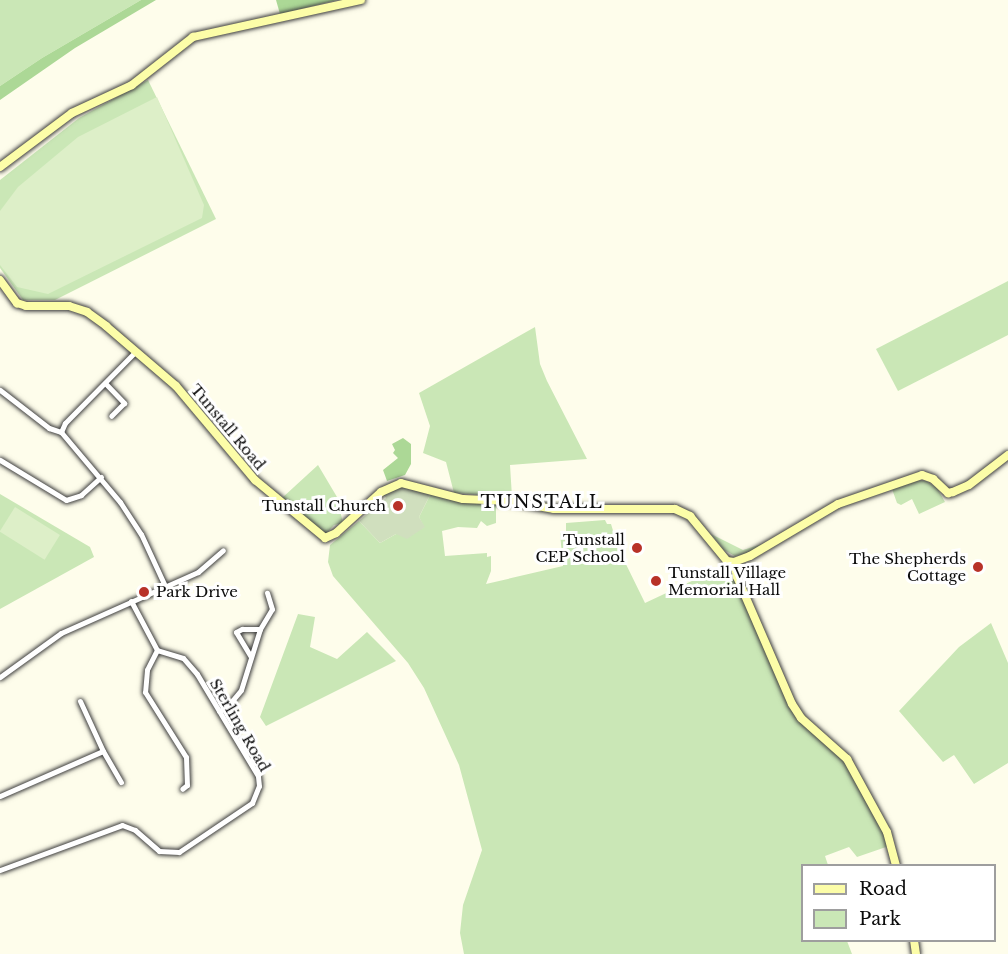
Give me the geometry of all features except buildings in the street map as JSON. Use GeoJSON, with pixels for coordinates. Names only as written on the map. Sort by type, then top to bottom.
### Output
{"type":"FeatureCollection","features":[{"type":"Feature","properties":{"kind":"street"},"geometry":{"type":"LineString","coordinates":[[0,167],[72,113],[132,85],[193,37],[361,0]]}},
{"type":"Feature","properties":{"kind":"street","name":"Tunstall Road"},"geometry":{"type":"LineString","coordinates":[[0,280],[12,298],[26,306],[63,305],[87,312],[176,386],[255,480],[325,538],[336,533],[381,492],[401,483],[463,499],[509,501],[554,509],[675,509],[690,516],[727,561],[734,562]]}},
{"type":"Feature","properties":{"kind":"street"},"geometry":{"type":"LineString","coordinates":[[61,432],[64,423],[135,352]]}},
{"type":"Feature","properties":{"kind":"street"},"geometry":{"type":"LineString","coordinates":[[105,383],[124,403],[111,416]]}},
{"type":"Feature","properties":{"kind":"street"},"geometry":{"type":"LineString","coordinates":[[0,390],[49,428],[61,432],[101,477],[141,534],[165,586]]}},
{"type":"Feature","properties":{"kind":"street"},"geometry":{"type":"LineString","coordinates":[[895,864],[887,832],[847,759],[801,718],[792,705],[737,578],[734,562],[750,556],[838,504],[922,475],[933,479],[948,493],[953,492],[969,485],[1008,455]]}},
{"type":"Feature","properties":{"kind":"street"},"geometry":{"type":"LineString","coordinates":[[0,460],[66,500],[81,495],[101,477]]}},
{"type":"Feature","properties":{"kind":"street"},"geometry":{"type":"LineString","coordinates":[[0,677],[61,633],[198,572],[223,550]]}},
{"type":"Feature","properties":{"kind":"street"},"geometry":{"type":"LineString","coordinates":[[219,711],[226,708],[241,690],[260,629],[272,609],[267,593]]}},
{"type":"Feature","properties":{"kind":"street"},"geometry":{"type":"LineString","coordinates":[[131,601],[157,650],[147,670],[145,692],[186,757],[187,785],[182,789]]}},
{"type":"Feature","properties":{"kind":"street"},"geometry":{"type":"LineString","coordinates":[[251,657],[236,633],[242,629],[260,629]]}},
{"type":"Feature","properties":{"kind":"street","name":"Sterling Road"},"geometry":{"type":"LineString","coordinates":[[0,870],[122,825],[135,830],[159,851],[179,852],[245,810],[256,797],[260,782],[258,776],[197,674],[183,658],[157,650]]}},
{"type":"Feature","properties":{"kind":"street"},"geometry":{"type":"LineString","coordinates":[[80,701],[103,751],[121,782]]}},
{"type":"Feature","properties":{"kind":"street"},"geometry":{"type":"LineString","coordinates":[[0,796],[103,751]]}},
{"type":"Feature","properties":{"kind":"green space"},"geometry":{"type":"Polygon","coordinates":[[[0,0],[141,0],[42,58],[0,86],[0,0]]]}},
{"type":"Feature","properties":{"kind":"green space"},"geometry":{"type":"Polygon","coordinates":[[[141,0],[156,0],[75,48],[0,100],[0,86],[42,58],[141,0]]]}},
{"type":"Feature","properties":{"kind":"green space"},"geometry":{"type":"Polygon","coordinates":[[[276,0],[337,0],[280,14],[276,0]]]}},
{"type":"Feature","properties":{"kind":"green space"},"geometry":{"type":"Polygon","coordinates":[[[148,80],[216,219],[55,300],[23,300],[0,268],[0,180],[79,118],[148,80]]]}},
{"type":"Feature","properties":{"kind":"green space"},"geometry":{"type":"Polygon","coordinates":[[[157,97],[204,205],[202,218],[48,294],[17,287],[0,265],[0,211],[18,187],[78,137],[157,97]]]}},
{"type":"Feature","properties":{"kind":"green space"},"geometry":{"type":"Polygon","coordinates":[[[1008,281],[1008,335],[898,391],[876,349],[1008,281]]]}},
{"type":"Feature","properties":{"kind":"green space"},"geometry":{"type":"Polygon","coordinates":[[[535,327],[540,364],[587,459],[510,465],[512,497],[454,493],[446,462],[423,453],[430,426],[419,393],[535,327]]]}},
{"type":"Feature","properties":{"kind":"green space"},"geometry":{"type":"Polygon","coordinates":[[[403,438],[411,444],[411,464],[405,475],[387,481],[383,470],[398,458],[393,453],[395,450],[392,444],[403,438]]]}},
{"type":"Feature","properties":{"kind":"green space"},"geometry":{"type":"Polygon","coordinates":[[[318,465],[337,497],[343,523],[334,525],[325,535],[282,498],[318,465]]]}},
{"type":"Feature","properties":{"kind":"green space"},"geometry":{"type":"Polygon","coordinates":[[[911,480],[926,481],[937,488],[945,502],[919,514],[912,499],[901,505],[897,503],[892,489],[911,480]]]}},
{"type":"Feature","properties":{"kind":"green space"},"geometry":{"type":"Polygon","coordinates":[[[398,485],[431,493],[419,517],[425,527],[407,539],[396,534],[380,543],[359,521],[386,498],[384,495],[398,485]]]}},
{"type":"Feature","properties":{"kind":"green space"},"geometry":{"type":"Polygon","coordinates":[[[431,493],[496,503],[496,523],[487,526],[481,521],[477,528],[458,527],[442,531],[445,556],[487,553],[487,557],[491,556],[491,571],[486,584],[563,566],[560,533],[566,532],[566,523],[605,520],[607,524],[611,524],[619,550],[645,603],[726,565],[753,614],[788,698],[847,765],[883,830],[889,846],[857,857],[849,847],[825,856],[828,864],[801,864],[801,942],[847,942],[852,954],[464,954],[460,933],[463,905],[482,850],[459,765],[424,688],[408,663],[333,576],[328,562],[330,545],[359,521],[380,543],[396,534],[424,527],[419,517],[431,493]]]}},
{"type":"Feature","properties":{"kind":"green space"},"geometry":{"type":"Polygon","coordinates":[[[0,494],[90,547],[94,557],[0,609],[0,494]]]}},
{"type":"Feature","properties":{"kind":"green space"},"geometry":{"type":"Polygon","coordinates":[[[15,507],[60,535],[45,560],[0,532],[15,507]]]}},
{"type":"Feature","properties":{"kind":"green space"},"geometry":{"type":"Polygon","coordinates":[[[711,534],[743,550],[762,544],[745,554],[735,556],[724,550],[711,534]]]}},
{"type":"Feature","properties":{"kind":"green space"},"geometry":{"type":"Polygon","coordinates":[[[298,614],[315,617],[310,647],[337,659],[367,632],[396,661],[266,726],[260,717],[298,614]]]}},
{"type":"Feature","properties":{"kind":"green space"},"geometry":{"type":"Polygon","coordinates":[[[991,623],[1008,663],[1008,763],[974,784],[954,755],[943,762],[899,711],[959,647],[991,623]]]}},
{"type":"Feature","properties":{"kind":"place","name":"Tunstall Church"},"geometry":{"type":"Point","coordinates":[398,506]}},
{"type":"Feature","properties":{"kind":"place","name":"Tunstall CEP School"},"geometry":{"type":"Point","coordinates":[637,548]}},
{"type":"Feature","properties":{"kind":"place","name":"The Shepherds Cottage"},"geometry":{"type":"Point","coordinates":[978,567]}},
{"type":"Feature","properties":{"kind":"place","name":"Tunstall Village Memorial Hall"},"geometry":{"type":"Point","coordinates":[656,581]}},
{"type":"Feature","properties":{"kind":"place","name":"Park Drive"},"geometry":{"type":"Point","coordinates":[144,592]}},
{"type":"Feature","properties":{"kind":"district","name":"TUNSTALL"},"geometry":{"type":"Point","coordinates":[542,502]}}]}
